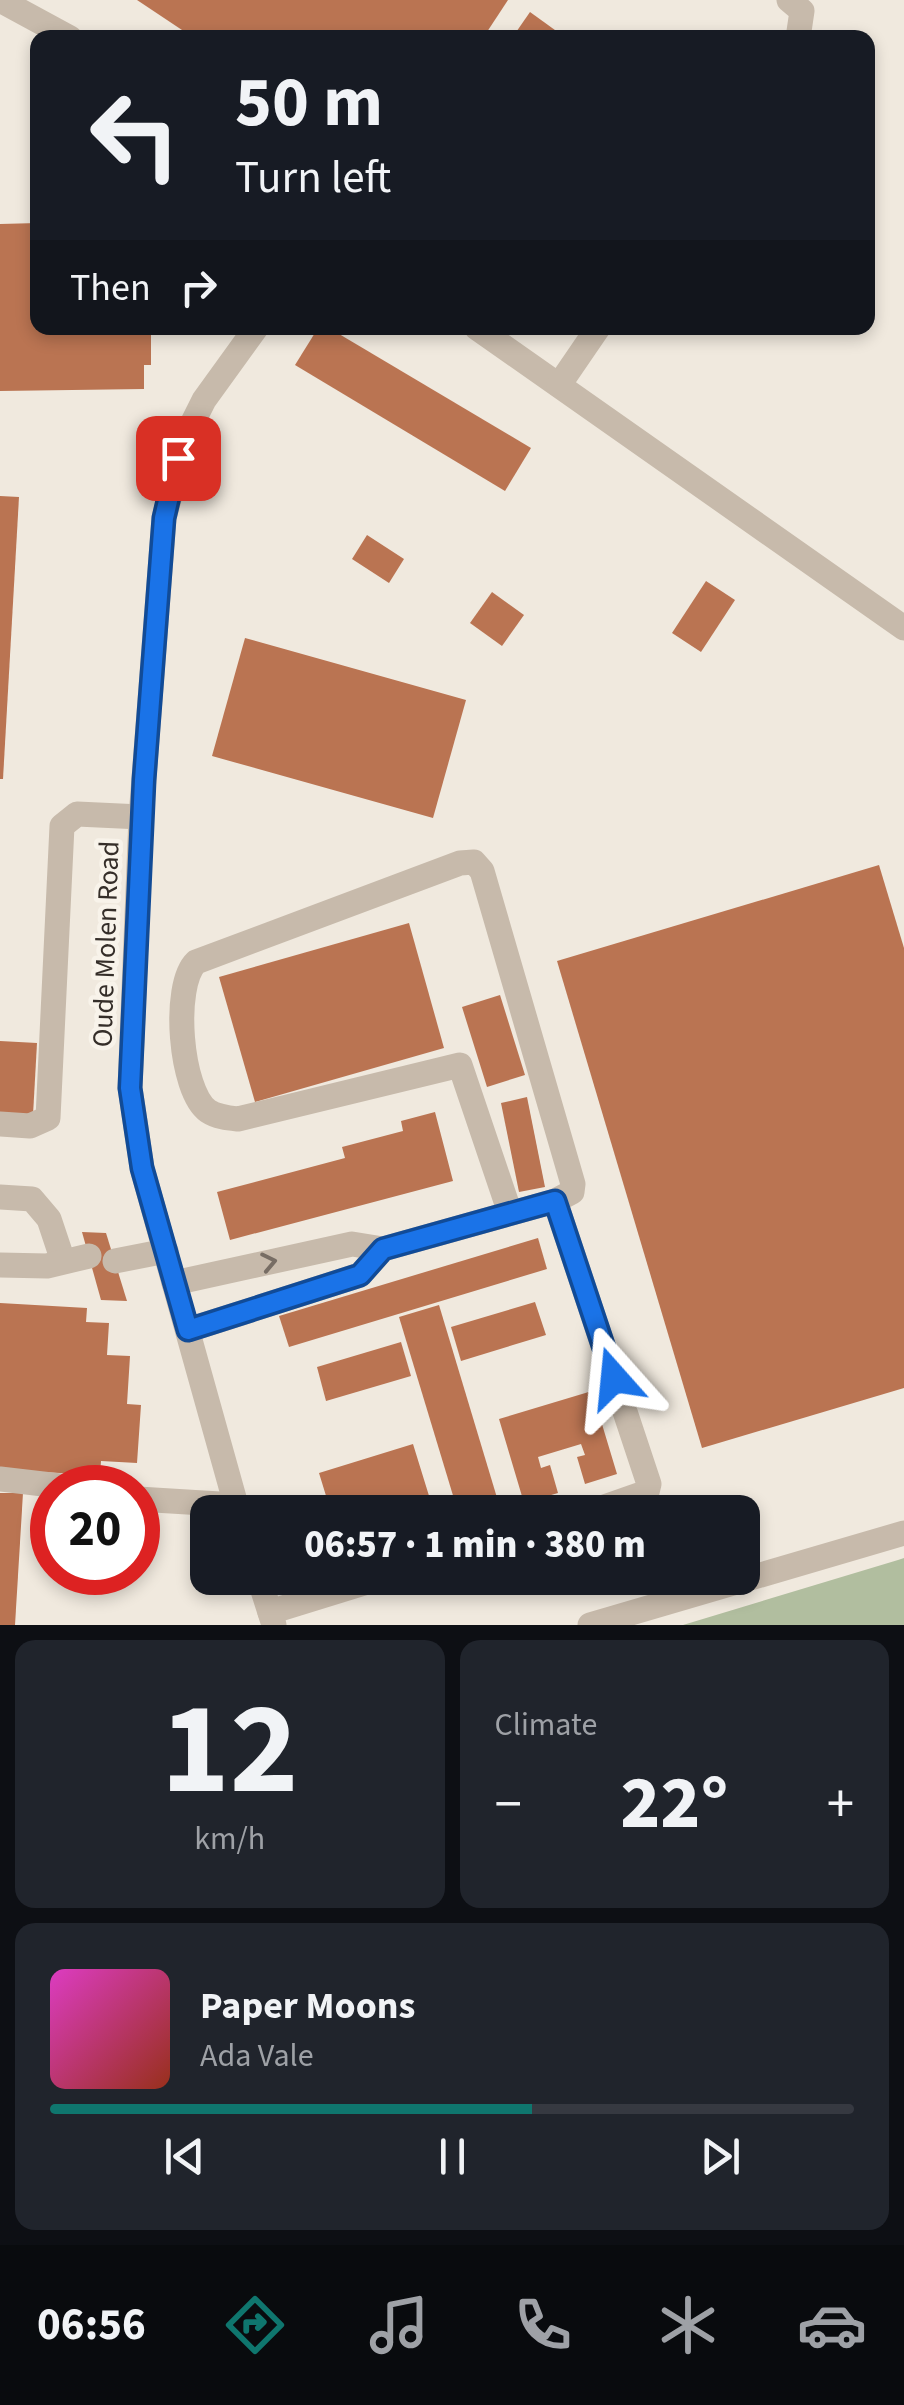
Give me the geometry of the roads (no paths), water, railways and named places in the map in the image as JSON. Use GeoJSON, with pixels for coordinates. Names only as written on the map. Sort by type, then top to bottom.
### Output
{"type":"FeatureCollection","features":[{"type":"Feature","properties":{"kind":"street"},"geometry":{"type":"LineString","coordinates":[[0,0],[55,30]]}},
{"type":"Feature","properties":{"kind":"street"},"geometry":{"type":"LineString","coordinates":[[789,0],[802,12],[799,30]]}},
{"type":"Feature","properties":{"kind":"street","name":"Oude Molen Road"},"geometry":{"type":"LineString","coordinates":[[233,1495],[142,1168],[130,1088],[141,818],[164,518],[171,478],[204,400],[251,335]]}},
{"type":"Feature","properties":{"kind":"street"},"geometry":{"type":"LineString","coordinates":[[487,335],[904,628]]}},
{"type":"Feature","properties":{"kind":"street"},"geometry":{"type":"LineString","coordinates":[[559,385],[593,335]]}},
{"type":"Feature","properties":{"kind":"street"},"geometry":{"type":"LineString","coordinates":[[0,1124],[38,1124],[48,1118],[62,826],[77,814],[141,818]]}},
{"type":"Feature","properties":{"kind":"street"},"geometry":{"type":"LineString","coordinates":[[174,1283],[352,1244],[383,1249],[510,1214],[555,1201],[572,1192],[573,1184],[482,871],[474,862],[460,863],[196,962],[188,970],[182,1038],[198,1101],[220,1117],[253,1118],[460,1065],[510,1214]]}},
{"type":"Feature","properties":{"kind":"street"},"geometry":{"type":"LineString","coordinates":[[0,1197],[32,1200],[48,1219],[63,1261]]}},
{"type":"Feature","properties":{"kind":"street"},"geometry":{"type":"LineString","coordinates":[[555,1201],[649,1484],[643,1495]]}},
{"type":"Feature","properties":{"kind":"street"},"geometry":{"type":"LineString","coordinates":[[188,1330],[360,1275],[383,1249]]}},
{"type":"Feature","properties":{"kind":"street"},"geometry":{"type":"LineString","coordinates":[[0,1266],[46,1266],[166,1251]]}},
{"type":"Feature","properties":{"kind":"street"},"geometry":{"type":"LineString","coordinates":[[0,1480],[30,1483]]}},
{"type":"Feature","properties":{"kind":"street"},"geometry":{"type":"LineString","coordinates":[[160,1501],[190,1504]]}},
{"type":"Feature","properties":{"kind":"street"},"geometry":{"type":"LineString","coordinates":[[590,1625],[904,1533]]}},
{"type":"Feature","properties":{"kind":"street"},"geometry":{"type":"LineString","coordinates":[[272,1618],[334,1595]]}}]}
